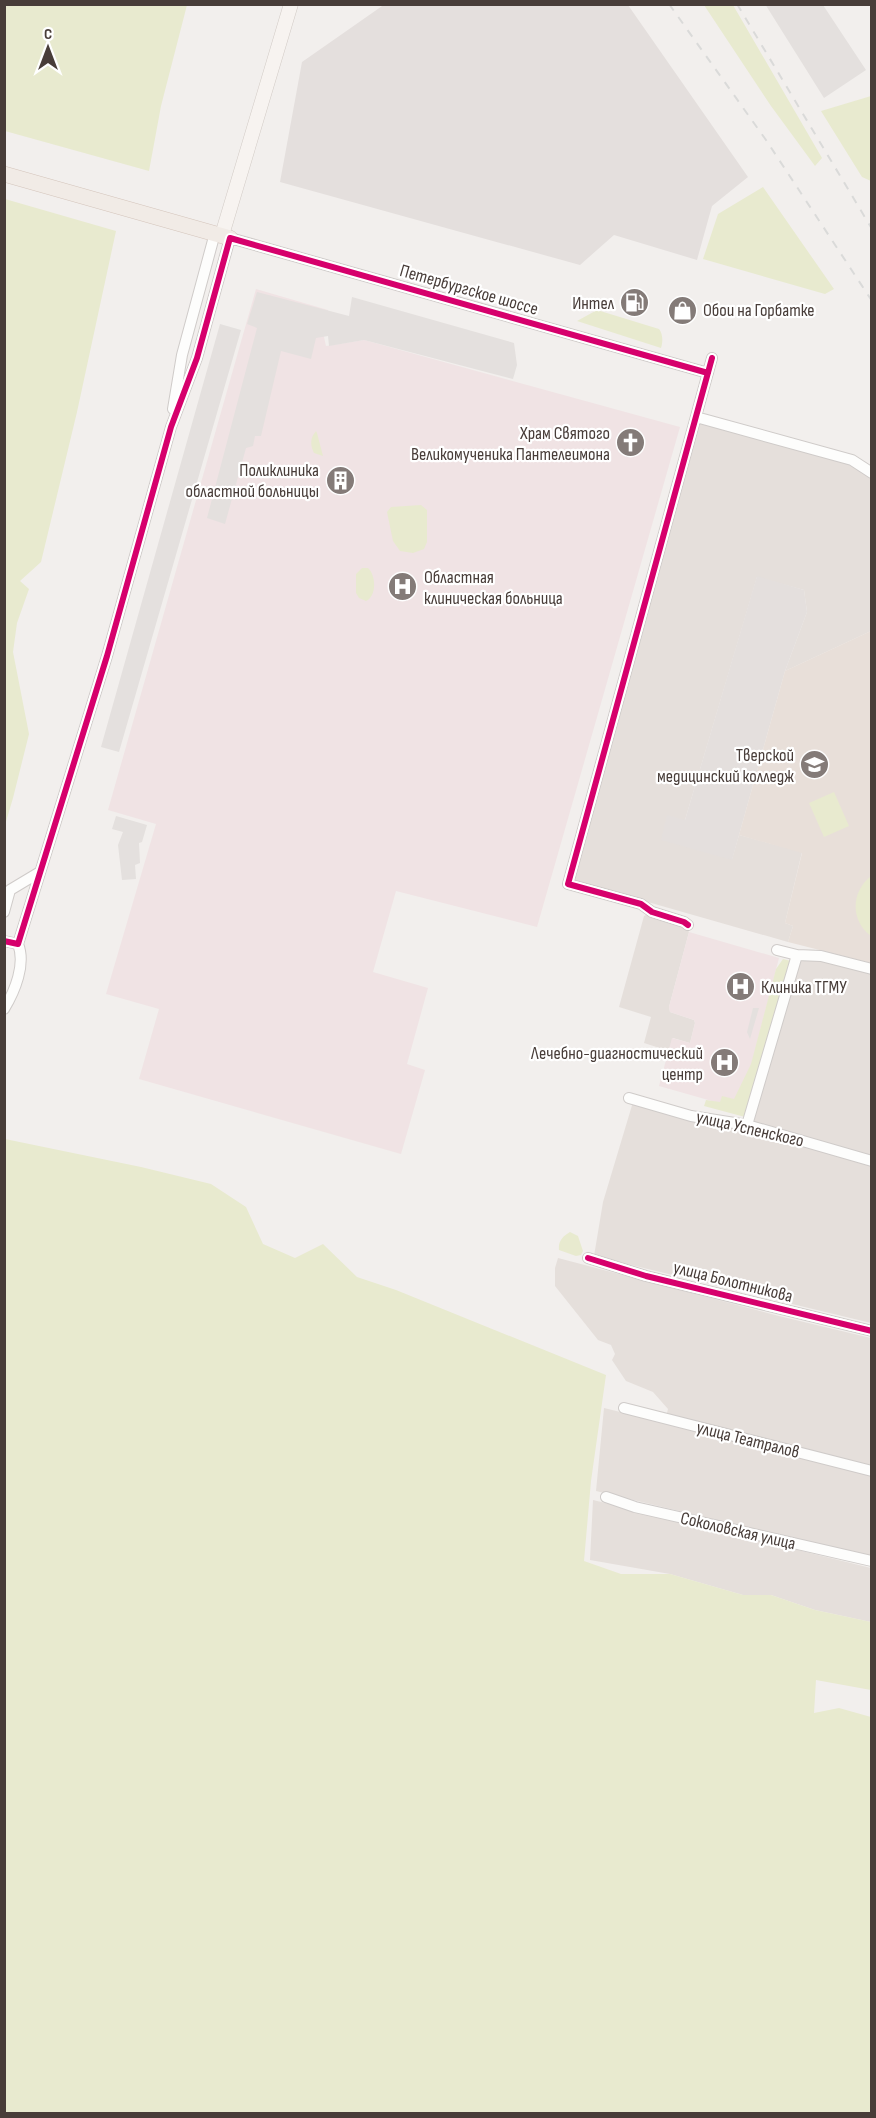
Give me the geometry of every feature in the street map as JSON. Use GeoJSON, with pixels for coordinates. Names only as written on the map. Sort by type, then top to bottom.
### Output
{"type":"FeatureCollection","features":[{"type":"Feature","properties":{"kind":"main road"},"geometry":{"type":"LineString","coordinates":[[222,235],[291,4]]}},
{"type":"Feature","properties":{"kind":"main road","name":"Петербургское шоссе"},"geometry":{"type":"LineString","coordinates":[[4,174],[222,235]]}},
{"type":"Feature","properties":{"kind":"street","name":"Петербургское шоссе"},"geometry":{"type":"LineString","coordinates":[[222,235],[708,373]]}},
{"type":"Feature","properties":{"kind":"street"},"geometry":{"type":"LineString","coordinates":[[171,427],[182,355],[222,235]]}},
{"type":"Feature","properties":{"kind":"street"},"geometry":{"type":"LineString","coordinates":[[4,1009],[11,998],[18,975],[22,953],[18,944],[107,656],[171,427],[197,358],[222,235]]}},
{"type":"Feature","properties":{"kind":"street"},"geometry":{"type":"LineString","coordinates":[[688,925],[652,912],[641,904],[568,884],[712,358]]}},
{"type":"Feature","properties":{"kind":"street"},"geometry":{"type":"LineString","coordinates":[[696,417],[721,426],[852,460],[872,473]]}},
{"type":"Feature","properties":{"kind":"street"},"geometry":{"type":"LineString","coordinates":[[4,912],[10,890],[40,872]]}},
{"type":"Feature","properties":{"kind":"street"},"geometry":{"type":"LineString","coordinates":[[4,941],[18,944]]}},
{"type":"Feature","properties":{"kind":"street"},"geometry":{"type":"LineString","coordinates":[[777,950],[796,955],[821,956],[872,969]]}},
{"type":"Feature","properties":{"kind":"street"},"geometry":{"type":"LineString","coordinates":[[747,1125],[796,955]]}},
{"type":"Feature","properties":{"kind":"street","name":"улица Успенского"},"geometry":{"type":"LineString","coordinates":[[629,1098],[690,1116],[747,1125],[872,1161]]}},
{"type":"Feature","properties":{"kind":"street","name":"улица Болотникова"},"geometry":{"type":"LineString","coordinates":[[588,1258],[646,1276],[872,1331]]}},
{"type":"Feature","properties":{"kind":"street","name":"улица Театралов"},"geometry":{"type":"LineString","coordinates":[[624,1408],[872,1471]]}},
{"type":"Feature","properties":{"kind":"street","name":"Соколовская улица"},"geometry":{"type":"LineString","coordinates":[[606,1497],[635,1507],[872,1562]]}},
{"type":"Feature","properties":{"kind":"shaded area"},"geometry":{"type":"Polygon","coordinates":[[[385,4],[628,5],[748,177],[712,206],[697,260],[614,235],[580,265],[280,182],[302,62],[385,4]]]}},
{"type":"Feature","properties":{"kind":"shaded area"},"geometry":{"type":"Polygon","coordinates":[[[765,4],[823,5],[866,70],[824,98],[765,4]]]}},
{"type":"Feature","properties":{"kind":"shaded area","name":"Областная клиническая больница"},"geometry":{"type":"Polygon","coordinates":[[[256,289],[328,310],[324,337],[326,346],[364,340],[680,427],[537,927],[396,891],[373,972],[428,988],[407,1064],[425,1070],[401,1154],[139,1079],[159,1009],[106,994],[156,824],[108,810],[256,289]]]}},
{"type":"Feature","properties":{"kind":"shaded area"},"geometry":{"type":"Polygon","coordinates":[[[257,292],[349,316],[352,297],[514,343],[517,365],[513,379],[364,340],[329,346],[328,336],[316,338],[311,359],[281,351],[261,436],[255,436],[253,446],[246,448],[225,524],[207,518],[257,328],[247,324],[257,292]]]}},
{"type":"Feature","properties":{"kind":"shaded area"},"geometry":{"type":"Polygon","coordinates":[[[220,324],[241,330],[119,752],[101,747],[220,324]]]}},
{"type":"Feature","properties":{"kind":"shaded area"},"geometry":{"type":"Polygon","coordinates":[[[698,421],[854,466],[871,478],[871,631],[785,671],[807,612],[804,590],[757,577],[685,820],[732,859],[739,835],[802,852],[785,923],[793,926],[788,942],[571,880],[698,421]]]}},
{"type":"Feature","properties":{"kind":"shaded area"},"geometry":{"type":"Polygon","coordinates":[[[757,576],[804,590],[807,612],[785,671],[732,860],[661,840],[667,815],[685,820],[757,576]]]}},
{"type":"Feature","properties":{"kind":"shaded area","name":"Тверской медицинский колледж"},"geometry":{"type":"Polygon","coordinates":[[[871,631],[871,963],[788,942],[793,926],[785,923],[802,853],[739,835],[785,671],[871,631]]]}},
{"type":"Feature","properties":{"kind":"shaded area"},"geometry":{"type":"Polygon","coordinates":[[[116,816],[147,825],[142,842],[139,843],[140,863],[135,865],[136,879],[122,880],[118,845],[123,832],[112,829],[116,816]]]}},
{"type":"Feature","properties":{"kind":"shaded area"},"geometry":{"type":"Polygon","coordinates":[[[648,914],[683,924],[689,932],[669,1007],[670,1012],[694,1020],[695,1023],[690,1043],[673,1038],[669,1051],[644,1043],[651,1017],[619,1007],[644,916],[648,914]]]}},
{"type":"Feature","properties":{"kind":"shaded area"},"geometry":{"type":"Polygon","coordinates":[[[689,932],[779,958],[740,1109],[659,1086],[672,1038],[690,1043],[695,1023],[694,1020],[670,1012],[669,1007],[689,932]]]}},
{"type":"Feature","properties":{"kind":"shaded area"},"geometry":{"type":"Polygon","coordinates":[[[799,958],[817,959],[871,973],[871,1157],[753,1124],[799,958]]]}},
{"type":"Feature","properties":{"kind":"shaded area"},"geometry":{"type":"Polygon","coordinates":[[[753,1008],[759,1008],[750,1039],[747,1032],[753,1008]]]}},
{"type":"Feature","properties":{"kind":"shaded area"},"geometry":{"type":"Polygon","coordinates":[[[633,1102],[723,1122],[871,1164],[871,1323],[594,1256],[603,1202],[633,1102]]]}},
{"type":"Feature","properties":{"kind":"shaded area"},"geometry":{"type":"Polygon","coordinates":[[[558,1258],[871,1338],[871,1469],[666,1417],[668,1409],[653,1392],[626,1381],[612,1360],[615,1354],[611,1345],[598,1340],[555,1286],[555,1268],[558,1258]]]}},
{"type":"Feature","properties":{"kind":"shaded area"},"geometry":{"type":"Polygon","coordinates":[[[604,1408],[871,1474],[871,1557],[596,1491],[604,1408]]]}},
{"type":"Feature","properties":{"kind":"shaded area"},"geometry":{"type":"Polygon","coordinates":[[[593,1500],[871,1568],[871,1622],[815,1610],[771,1595],[743,1595],[670,1574],[590,1560],[593,1500]]]}},
{"type":"Feature","properties":{"kind":"green space"},"geometry":{"type":"Polygon","coordinates":[[[4,5],[187,5],[161,106],[149,171],[5,131],[4,5]]]}},
{"type":"Feature","properties":{"kind":"green space"},"geometry":{"type":"Polygon","coordinates":[[[704,5],[733,5],[822,158],[815,166],[771,106],[704,5]]]}},
{"type":"Feature","properties":{"kind":"green space"},"geometry":{"type":"Polygon","coordinates":[[[872,96],[871,181],[862,177],[821,111],[872,96]]]}},
{"type":"Feature","properties":{"kind":"green space"},"geometry":{"type":"Polygon","coordinates":[[[763,187],[834,289],[825,294],[703,259],[718,214],[763,187]]]}},
{"type":"Feature","properties":{"kind":"green space"},"geometry":{"type":"Polygon","coordinates":[[[5,199],[116,231],[77,412],[41,562],[20,581],[29,589],[17,623],[13,652],[29,734],[5,825],[5,199]]]}},
{"type":"Feature","properties":{"kind":"green space"},"geometry":{"type":"Polygon","coordinates":[[[597,310],[659,329],[662,338],[661,348],[577,321],[597,310]]]}},
{"type":"Feature","properties":{"kind":"green space"},"geometry":{"type":"Polygon","coordinates":[[[316,431],[323,456],[314,453],[312,447],[311,442],[316,431]]]}},
{"type":"Feature","properties":{"kind":"green space"},"geometry":{"type":"Polygon","coordinates":[[[421,505],[427,510],[427,542],[424,549],[413,553],[400,551],[393,541],[387,512],[391,507],[421,505]]]}},
{"type":"Feature","properties":{"kind":"green space"},"geometry":{"type":"Polygon","coordinates":[[[362,568],[368,568],[371,571],[374,580],[374,590],[366,601],[359,598],[356,593],[356,574],[362,568]]]}},
{"type":"Feature","properties":{"kind":"green space"},"geometry":{"type":"Polygon","coordinates":[[[834,792],[849,826],[824,837],[809,803],[834,792]]]}},
{"type":"Feature","properties":{"kind":"green space"},"geometry":{"type":"Polygon","coordinates":[[[871,876],[871,936],[859,922],[856,906],[860,890],[871,876]]]}},
{"type":"Feature","properties":{"kind":"green space"},"geometry":{"type":"Polygon","coordinates":[[[783,959],[791,961],[786,982],[780,981],[777,993],[782,996],[745,1117],[704,1106],[706,1100],[720,1102],[722,1096],[734,1099],[751,1064],[776,969],[783,959]]]}},
{"type":"Feature","properties":{"kind":"green space"},"geometry":{"type":"Polygon","coordinates":[[[5,1139],[211,1184],[246,1207],[263,1244],[295,1258],[323,1244],[357,1277],[396,1290],[606,1375],[591,1481],[584,1561],[621,1574],[670,1574],[743,1595],[771,1595],[815,1610],[871,1622],[871,1690],[816,1680],[814,1713],[839,1708],[871,1717],[871,2113],[5,2113],[5,1139]]]}},
{"type":"Feature","properties":{"kind":"green space"},"geometry":{"type":"Polygon","coordinates":[[[570,1232],[578,1236],[583,1251],[581,1255],[576,1256],[559,1250],[562,1239],[570,1232]]]}},
{"type":"Feature","properties":{"kind":"railway"},"geometry":{"type":"LineString","coordinates":[[669,4],[766,140],[872,301]]}},
{"type":"Feature","properties":{"kind":"railway"},"geometry":{"type":"LineString","coordinates":[[737,4],[872,229]]}},
{"type":"Feature","properties":{"kind":"cycle path"},"geometry":{"type":"LineString","coordinates":[[4,941],[18,944],[107,656],[171,427],[197,358],[230,238],[708,373]]}},
{"type":"Feature","properties":{"kind":"cycle path"},"geometry":{"type":"LineString","coordinates":[[688,925],[652,912],[641,904],[568,884],[712,358]]}},
{"type":"Feature","properties":{"kind":"cycle path"},"geometry":{"type":"LineString","coordinates":[[588,1258],[646,1276],[872,1331]]}},
{"type":"Feature","properties":{"kind":"place","name":"Интел"},"geometry":{"type":"Point","coordinates":[635,303]}},
{"type":"Feature","properties":{"kind":"place","name":"Обои на Горбатке"},"geometry":{"type":"Point","coordinates":[682,310]}},
{"type":"Feature","properties":{"kind":"place","name":"Храм Святого Великомученика Пантелеимона"},"geometry":{"type":"Point","coordinates":[631,443]}},
{"type":"Feature","properties":{"kind":"place","name":"Поликлиника областной больницы"},"geometry":{"type":"Point","coordinates":[340,480]}},
{"type":"Feature","properties":{"kind":"place","name":"Областная клиническая больница"},"geometry":{"type":"Point","coordinates":[403,587]}},
{"type":"Feature","properties":{"kind":"place","name":"Тверской медицинский колледж"},"geometry":{"type":"Point","coordinates":[815,765]}},
{"type":"Feature","properties":{"kind":"place","name":"Клиника ТГМУ"},"geometry":{"type":"Point","coordinates":[740,987]}},
{"type":"Feature","properties":{"kind":"place","name":"Лечебно-диагностический центр"},"geometry":{"type":"Point","coordinates":[724,1063]}}]}
